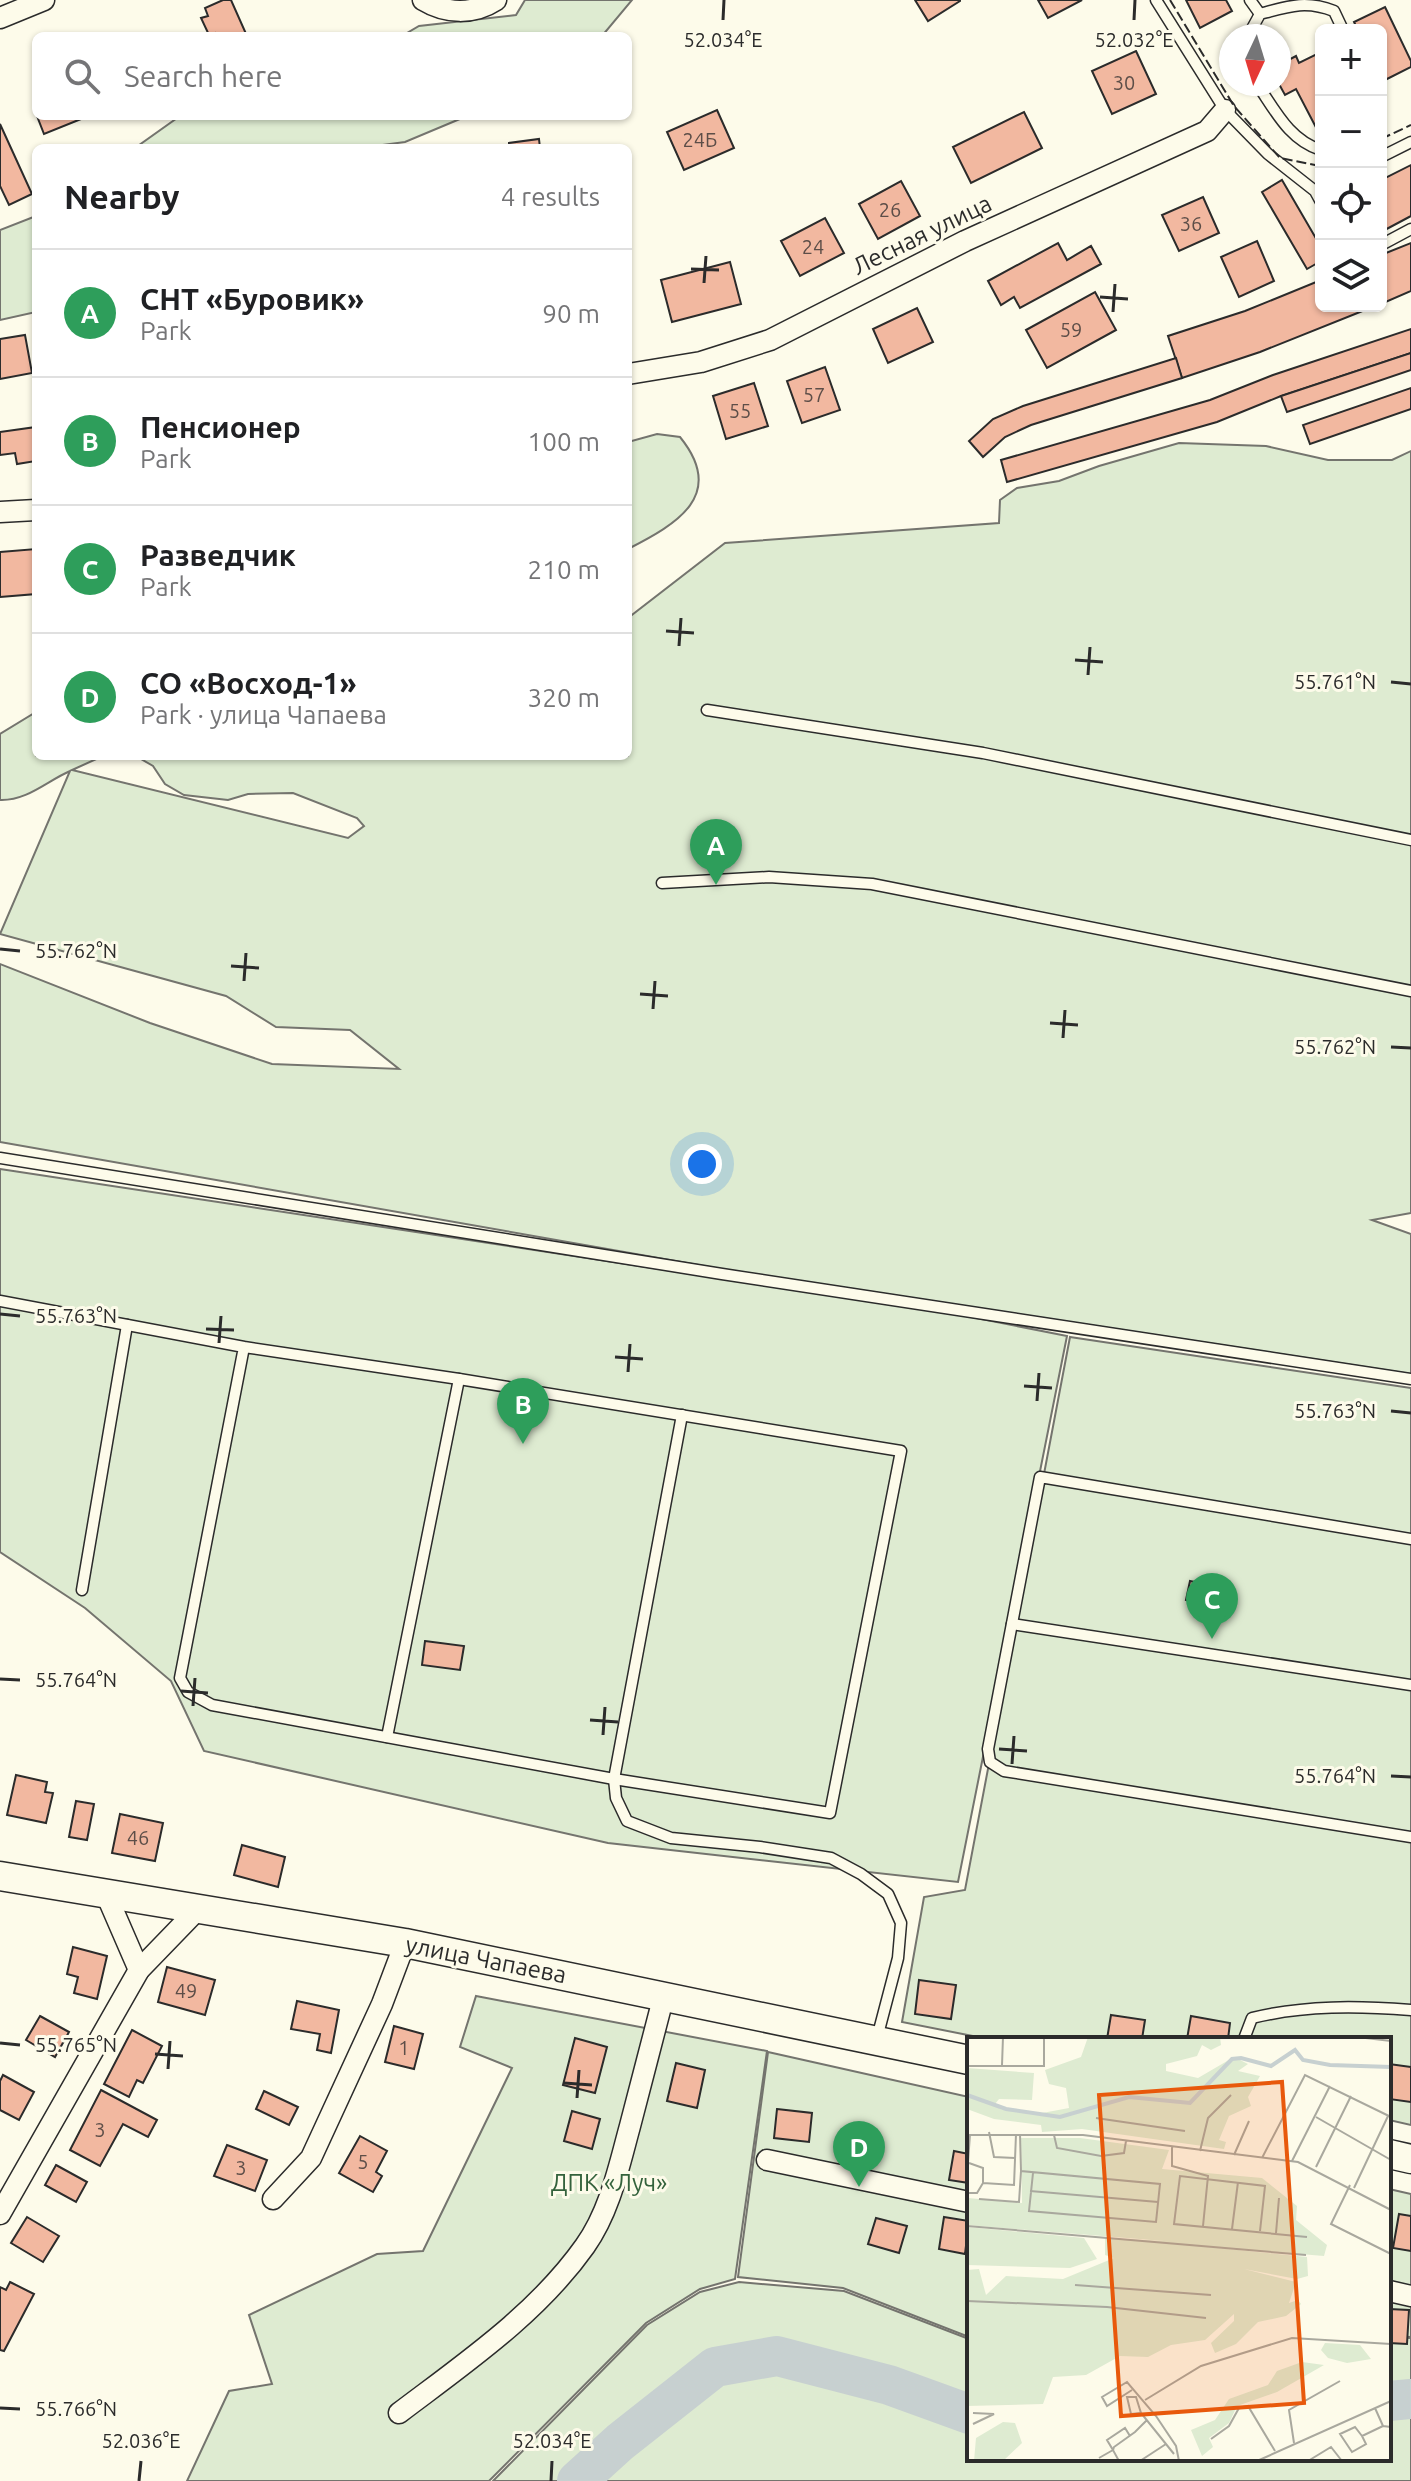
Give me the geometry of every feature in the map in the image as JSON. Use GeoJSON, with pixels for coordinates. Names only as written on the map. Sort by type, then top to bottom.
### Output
{"type":"FeatureCollection","features":[{"type":"Feature","properties":{"kind":"street"},"geometry":{"type":"LineString","coordinates":[[0,18],[44,0]]}},
{"type":"Feature","properties":{"kind":"street"},"geometry":{"type":"LineString","coordinates":[[423,0],[434,7],[451,11],[471,11],[496,0]]}},
{"type":"Feature","properties":{"kind":"street","name":"Лесная улица"},"geometry":{"type":"LineString","coordinates":[[632,373],[701,362],[770,340],[965,241],[1207,131],[1225,110]]}},
{"type":"Feature","properties":{"kind":"street"},"geometry":{"type":"LineString","coordinates":[[0,512],[32,510]]}},
{"type":"Feature","properties":{"kind":"street","name":"улица Чапаева"},"geometry":{"type":"LineString","coordinates":[[0,1876],[405,1943],[967,2060]]}},
{"type":"Feature","properties":{"kind":"street"},"geometry":{"type":"LineString","coordinates":[[106,1894],[139,1970]]}},
{"type":"Feature","properties":{"kind":"street"},"geometry":{"type":"LineString","coordinates":[[0,2214],[139,1970],[198,1909]]}},
{"type":"Feature","properties":{"kind":"street"},"geometry":{"type":"LineString","coordinates":[[273,2199],[311,2158],[382,2004],[405,1943]]}},
{"type":"Feature","properties":{"kind":"street"},"geometry":{"type":"LineString","coordinates":[[399,2413],[493,2341],[555,2284],[587,2244],[605,2210],[616,2177],[664,1995]]}},
{"type":"Feature","properties":{"kind":"street"},"geometry":{"type":"LineString","coordinates":[[1391,2154],[1411,2159]]}},
{"type":"Feature","properties":{"kind":"street"},"geometry":{"type":"LineString","coordinates":[[767,2160],[967,2202]]}},
{"type":"Feature","properties":{"kind":"street"},"geometry":{"type":"LineString","coordinates":[[1391,2291],[1411,2296]]}},
{"type":"Feature","properties":{"kind":"lane"},"geometry":{"type":"LineString","coordinates":[[1156,0],[1225,110],[1268,154],[1315,188]]}},
{"type":"Feature","properties":{"kind":"lane"},"geometry":{"type":"LineString","coordinates":[[1250,0],[1260,14]]}},
{"type":"Feature","properties":{"kind":"lane"},"geometry":{"type":"LineString","coordinates":[[1255,24],[1260,14],[1302,2],[1334,11],[1340,24]]}},
{"type":"Feature","properties":{"kind":"lane"},"geometry":{"type":"LineString","coordinates":[[1265,96],[1293,136],[1315,148]]}},
{"type":"Feature","properties":{"kind":"lane"},"geometry":{"type":"LineString","coordinates":[[1387,154],[1411,142]]}},
{"type":"Feature","properties":{"kind":"lane"},"geometry":{"type":"LineString","coordinates":[[1387,242],[1411,229]]}},
{"type":"Feature","properties":{"kind":"lane"},"geometry":{"type":"LineString","coordinates":[[707,710],[983,753],[1411,840]]}},
{"type":"Feature","properties":{"kind":"lane"},"geometry":{"type":"LineString","coordinates":[[662,883],[769,877],[872,884],[1411,991]]}},
{"type":"Feature","properties":{"kind":"lane"},"geometry":{"type":"LineString","coordinates":[[0,1158],[722,1274],[1411,1379]]}},
{"type":"Feature","properties":{"kind":"lane"},"geometry":{"type":"LineString","coordinates":[[0,1301],[244,1347],[901,1451],[830,1813],[614,1779],[212,1705],[188,1692],[180,1678],[244,1347]]}},
{"type":"Feature","properties":{"kind":"lane"},"geometry":{"type":"LineString","coordinates":[[82,1590],[127,1325]]}},
{"type":"Feature","properties":{"kind":"lane"},"geometry":{"type":"LineString","coordinates":[[387,1737],[459,1379]]}},
{"type":"Feature","properties":{"kind":"lane"},"geometry":{"type":"LineString","coordinates":[[682,1415],[614,1779],[616,1798],[627,1821],[671,1838],[831,1858],[861,1874],[888,1894],[901,1923],[898,1958],[877,2040]]}},
{"type":"Feature","properties":{"kind":"lane"},"geometry":{"type":"LineString","coordinates":[[1411,1539],[1040,1477],[988,1749],[990,1762],[1004,1771],[1411,1837]]}},
{"type":"Feature","properties":{"kind":"lane"},"geometry":{"type":"LineString","coordinates":[[1012,1624],[1411,1685]]}},
{"type":"Feature","properties":{"kind":"lane"},"geometry":{"type":"LineString","coordinates":[[1245,2037],[1252,2018],[1280,2012],[1359,2006],[1411,2010]]}},
{"type":"Feature","properties":{"kind":"green space"},"geometry":{"type":"Polygon","coordinates":[[[525,0],[632,0],[605,32],[409,32],[419,26],[516,15],[525,0]]]}},
{"type":"Feature","properties":{"kind":"green space"},"geometry":{"type":"Polygon","coordinates":[[[174,120],[457,120],[405,142],[390,144],[141,144],[174,120]]]}},
{"type":"Feature","properties":{"kind":"green space"},"geometry":{"type":"Polygon","coordinates":[[[32,218],[32,313],[0,320],[0,230],[32,218]]]}},
{"type":"Feature","properties":{"kind":"green space"},"geometry":{"type":"Polygon","coordinates":[[[657,434],[680,437],[693,457],[699,475],[697,491],[678,518],[632,547],[632,441],[657,434]]]}},
{"type":"Feature","properties":{"kind":"green space"},"geometry":{"type":"Polygon","coordinates":[[[1179,443],[1266,446],[1328,460],[1392,460],[1411,451],[1411,1213],[1372,1220],[1411,1234],[1411,1374],[721,1269],[0,1142],[0,964],[150,1023],[272,1064],[399,1069],[350,1030],[276,1027],[226,996],[0,934],[70,771],[28,794],[0,800],[0,734],[32,714],[32,760],[94,760],[72,770],[348,838],[364,826],[357,818],[293,793],[248,794],[228,800],[184,795],[165,784],[153,766],[143,760],[632,760],[632,615],[725,543],[999,523],[1000,500],[1017,488],[1059,481],[1179,443]]]}},
{"type":"Feature","properties":{"kind":"green space"},"geometry":{"type":"Polygon","coordinates":[[[0,1169],[956,1314],[1067,1336],[958,1882],[608,1843],[204,1751],[171,1681],[85,1608],[0,1552],[0,1169]]]}},
{"type":"Feature","properties":{"kind":"green space"},"geometry":{"type":"Polygon","coordinates":[[[1070,1337],[1411,1388],[1411,2125],[1391,2120],[1391,2037],[978,2037],[902,2022],[924,1897],[965,1890],[1070,1337]]]}},
{"type":"Feature","properties":{"kind":"green space","name":"ДПК «Луч»"},"geometry":{"type":"Polygon","coordinates":[[[476,1996],[767,2051],[735,2279],[700,2289],[646,2323],[489,2481],[187,2481],[229,2391],[272,2384],[249,2315],[377,2254],[423,2251],[512,2068],[460,2047],[476,1996]]]}},
{"type":"Feature","properties":{"kind":"green space"},"geometry":{"type":"Polygon","coordinates":[[[768,2052],[967,2097],[967,2336],[843,2288],[738,2277],[768,2052]]]}},
{"type":"Feature","properties":{"kind":"green space"},"geometry":{"type":"Polygon","coordinates":[[[1391,2189],[1411,2194],[1411,2337],[1391,2336],[1391,2189]]]}},
{"type":"Feature","properties":{"kind":"green space"},"geometry":{"type":"Polygon","coordinates":[[[739,2282],[844,2291],[967,2338],[967,2461],[1391,2461],[1391,2337],[1411,2338],[1411,2481],[493,2481],[647,2325],[700,2292],[739,2282]]]}},
{"type":"Feature","properties":{"kind":"building"},"geometry":{"type":"Polygon","coordinates":[[[231,0],[245,32],[208,32],[201,18],[208,16],[205,8],[231,0]]]}},
{"type":"Feature","properties":{"kind":"building"},"geometry":{"type":"Polygon","coordinates":[[[915,0],[960,0],[960,1],[928,21],[915,0]]]}},
{"type":"Feature","properties":{"kind":"building"},"geometry":{"type":"Polygon","coordinates":[[[1038,0],[1082,0],[1048,18],[1038,0]]]}},
{"type":"Feature","properties":{"kind":"building"},"geometry":{"type":"Polygon","coordinates":[[[1186,0],[1226,0],[1232,11],[1200,28],[1186,0]]]}},
{"type":"Feature","properties":{"kind":"building"},"geometry":{"type":"Polygon","coordinates":[[[1385,7],[1411,67],[1387,79],[1387,24],[1354,22],[1385,7]]]}},
{"type":"Feature","properties":{"kind":"building"},"geometry":{"type":"Polygon","coordinates":[[[1136,51],[1156,94],[1112,114],[1092,71],[1136,51]]]}},
{"type":"Feature","properties":{"kind":"building"},"geometry":{"type":"Polygon","coordinates":[[[1315,55],[1315,125],[1296,89],[1291,92],[1291,59],[1296,56],[1299,63],[1315,55]]]}},
{"type":"Feature","properties":{"kind":"building"},"geometry":{"type":"Polygon","coordinates":[[[717,110],[734,148],[684,170],[667,132],[717,110]]]}},
{"type":"Feature","properties":{"kind":"building"},"geometry":{"type":"Polygon","coordinates":[[[1024,112],[1042,148],[971,183],[953,147],[1024,112]]]}},
{"type":"Feature","properties":{"kind":"building"},"geometry":{"type":"Polygon","coordinates":[[[39,120],[79,120],[44,134],[39,120]]]}},
{"type":"Feature","properties":{"kind":"building"},"geometry":{"type":"Polygon","coordinates":[[[0,124],[32,194],[9,205],[0,186],[0,124]]]}},
{"type":"Feature","properties":{"kind":"building"},"geometry":{"type":"Polygon","coordinates":[[[539,139],[540,144],[509,144],[539,139]]]}},
{"type":"Feature","properties":{"kind":"building"},"geometry":{"type":"Polygon","coordinates":[[[1411,165],[1411,216],[1387,229],[1387,177],[1411,165]]]}},
{"type":"Feature","properties":{"kind":"building"},"geometry":{"type":"Polygon","coordinates":[[[1282,180],[1315,237],[1315,264],[1307,269],[1262,192],[1282,180]]]}},
{"type":"Feature","properties":{"kind":"building"},"geometry":{"type":"Polygon","coordinates":[[[901,181],[920,216],[878,239],[859,204],[901,181]]]}},
{"type":"Feature","properties":{"kind":"building"},"geometry":{"type":"Polygon","coordinates":[[[1203,197],[1219,233],[1179,251],[1162,215],[1203,197]]]}},
{"type":"Feature","properties":{"kind":"building"},"geometry":{"type":"Polygon","coordinates":[[[825,218],[844,253],[800,276],[781,241],[825,218]]]}},
{"type":"Feature","properties":{"kind":"building"},"geometry":{"type":"Polygon","coordinates":[[[1257,241],[1274,281],[1239,297],[1221,257],[1257,241]]]}},
{"type":"Feature","properties":{"kind":"building"},"geometry":{"type":"Polygon","coordinates":[[[1058,243],[1067,260],[1091,246],[1101,264],[1020,308],[1014,297],[1001,305],[988,281],[1058,243]]]}},
{"type":"Feature","properties":{"kind":"building"},"geometry":{"type":"Polygon","coordinates":[[[1411,243],[1411,291],[1387,301],[1387,253],[1411,243]]]}},
{"type":"Feature","properties":{"kind":"building"},"geometry":{"type":"Polygon","coordinates":[[[730,262],[741,304],[672,322],[661,280],[730,262]]]}},
{"type":"Feature","properties":{"kind":"building"},"geometry":{"type":"Polygon","coordinates":[[[1315,282],[1315,312],[1360,312],[1260,352],[1182,378],[1168,336],[1245,311],[1315,282]]]}},
{"type":"Feature","properties":{"kind":"building"},"geometry":{"type":"Polygon","coordinates":[[[1095,292],[1116,330],[1047,368],[1026,330],[1095,292]]]}},
{"type":"Feature","properties":{"kind":"building"},"geometry":{"type":"Polygon","coordinates":[[[917,308],[933,342],[888,363],[873,329],[917,308]]]}},
{"type":"Feature","properties":{"kind":"building"},"geometry":{"type":"Polygon","coordinates":[[[1411,329],[1411,353],[1281,396],[1217,422],[1007,482],[1001,460],[1210,400],[1273,375],[1411,329]]]}},
{"type":"Feature","properties":{"kind":"building"},"geometry":{"type":"Polygon","coordinates":[[[25,335],[32,373],[0,379],[0,339],[25,335]]]}},
{"type":"Feature","properties":{"kind":"building"},"geometry":{"type":"Polygon","coordinates":[[[1411,353],[1411,370],[1287,412],[1281,396],[1411,353]]]}},
{"type":"Feature","properties":{"kind":"building"},"geometry":{"type":"Polygon","coordinates":[[[1176,358],[1182,378],[1031,425],[1005,437],[983,457],[969,441],[993,419],[1023,406],[1176,358]]]}},
{"type":"Feature","properties":{"kind":"building"},"geometry":{"type":"Polygon","coordinates":[[[825,367],[840,410],[802,423],[787,381],[825,367]]]}},
{"type":"Feature","properties":{"kind":"building"},"geometry":{"type":"Polygon","coordinates":[[[754,383],[768,426],[726,439],[713,396],[754,383]]]}},
{"type":"Feature","properties":{"kind":"building"},"geometry":{"type":"Polygon","coordinates":[[[1411,388],[1411,409],[1310,444],[1303,425],[1411,388]]]}},
{"type":"Feature","properties":{"kind":"building"},"geometry":{"type":"Polygon","coordinates":[[[32,428],[32,462],[17,464],[15,453],[0,455],[0,432],[32,428]]]}},
{"type":"Feature","properties":{"kind":"building"},"geometry":{"type":"Polygon","coordinates":[[[32,549],[32,594],[0,597],[0,552],[32,549]]]}},
{"type":"Feature","properties":{"kind":"building"},"geometry":{"type":"Polygon","coordinates":[[[1190,1581],[1222,1588],[1218,1607],[1186,1600],[1190,1581]]]}},
{"type":"Feature","properties":{"kind":"building"},"geometry":{"type":"Polygon","coordinates":[[[425,1641],[464,1646],[460,1670],[422,1665],[425,1641]]]}},
{"type":"Feature","properties":{"kind":"building"},"geometry":{"type":"Polygon","coordinates":[[[16,1775],[47,1782],[45,1792],[53,1793],[46,1823],[7,1815],[16,1775]]]}},
{"type":"Feature","properties":{"kind":"building"},"geometry":{"type":"Polygon","coordinates":[[[76,1801],[94,1804],[87,1840],[69,1837],[76,1801]]]}},
{"type":"Feature","properties":{"kind":"building"},"geometry":{"type":"Polygon","coordinates":[[[120,1814],[163,1823],[155,1861],[112,1853],[120,1814]]]}},
{"type":"Feature","properties":{"kind":"building"},"geometry":{"type":"Polygon","coordinates":[[[242,1845],[285,1857],[278,1887],[234,1875],[242,1845]]]}},
{"type":"Feature","properties":{"kind":"building"},"geometry":{"type":"Polygon","coordinates":[[[73,1947],[107,1956],[97,1999],[74,1993],[78,1977],[67,1974],[73,1947]]]}},
{"type":"Feature","properties":{"kind":"building"},"geometry":{"type":"Polygon","coordinates":[[[167,1967],[215,1980],[205,2015],[158,2002],[167,1967]]]}},
{"type":"Feature","properties":{"kind":"building"},"geometry":{"type":"Polygon","coordinates":[[[919,1980],[956,1985],[951,2019],[915,2014],[919,1980]]]}},
{"type":"Feature","properties":{"kind":"building"},"geometry":{"type":"Polygon","coordinates":[[[297,2001],[339,2010],[331,2053],[317,2050],[320,2034],[291,2029],[297,2001]]]}},
{"type":"Feature","properties":{"kind":"building"},"geometry":{"type":"Polygon","coordinates":[[[1111,2015],[1145,2020],[1142,2037],[1107,2037],[1111,2015]]]}},
{"type":"Feature","properties":{"kind":"building"},"geometry":{"type":"Polygon","coordinates":[[[40,2016],[69,2032],[55,2057],[26,2040],[40,2016]]]}},
{"type":"Feature","properties":{"kind":"building"},"geometry":{"type":"Polygon","coordinates":[[[1191,2016],[1230,2023],[1228,2037],[1187,2037],[1191,2016]]]}},
{"type":"Feature","properties":{"kind":"building"},"geometry":{"type":"Polygon","coordinates":[[[394,2026],[423,2034],[414,2069],[385,2062],[394,2026]]]}},
{"type":"Feature","properties":{"kind":"building"},"geometry":{"type":"Polygon","coordinates":[[[132,2030],[162,2046],[143,2083],[137,2080],[129,2097],[104,2084],[132,2030]]]}},
{"type":"Feature","properties":{"kind":"building"},"geometry":{"type":"Polygon","coordinates":[[[575,2038],[607,2047],[595,2093],[563,2085],[575,2038]]]}},
{"type":"Feature","properties":{"kind":"building"},"geometry":{"type":"Polygon","coordinates":[[[676,2063],[705,2070],[697,2108],[667,2101],[676,2063]]]}},
{"type":"Feature","properties":{"kind":"building"},"geometry":{"type":"Polygon","coordinates":[[[1391,2064],[1411,2067],[1411,2102],[1391,2099],[1391,2064]]]}},
{"type":"Feature","properties":{"kind":"building"},"geometry":{"type":"Polygon","coordinates":[[[3,2075],[34,2092],[19,2120],[0,2110],[0,2081],[3,2075]]]}},
{"type":"Feature","properties":{"kind":"building"},"geometry":{"type":"Polygon","coordinates":[[[101,2090],[157,2120],[148,2137],[123,2124],[100,2166],[70,2150],[101,2090]]]}},
{"type":"Feature","properties":{"kind":"building"},"geometry":{"type":"Polygon","coordinates":[[[264,2091],[298,2107],[289,2125],[256,2109],[264,2091]]]}},
{"type":"Feature","properties":{"kind":"building"},"geometry":{"type":"Polygon","coordinates":[[[777,2109],[812,2113],[809,2142],[774,2138],[777,2109]]]}},
{"type":"Feature","properties":{"kind":"building"},"geometry":{"type":"Polygon","coordinates":[[[572,2111],[600,2119],[592,2149],[564,2141],[572,2111]]]}},
{"type":"Feature","properties":{"kind":"building"},"geometry":{"type":"Polygon","coordinates":[[[360,2136],[387,2151],[376,2172],[382,2176],[373,2192],[339,2173],[360,2136]]]}},
{"type":"Feature","properties":{"kind":"building"},"geometry":{"type":"Polygon","coordinates":[[[227,2145],[267,2160],[255,2191],[214,2176],[227,2145]]]}},
{"type":"Feature","properties":{"kind":"building"},"geometry":{"type":"Polygon","coordinates":[[[954,2151],[967,2154],[967,2183],[949,2180],[954,2151]]]}},
{"type":"Feature","properties":{"kind":"building"},"geometry":{"type":"Polygon","coordinates":[[[56,2165],[87,2182],[76,2202],[45,2185],[56,2165]]]}},
{"type":"Feature","properties":{"kind":"building"},"geometry":{"type":"Polygon","coordinates":[[[1399,2214],[1411,2216],[1411,2251],[1393,2248],[1399,2214]]]}},
{"type":"Feature","properties":{"kind":"building"},"geometry":{"type":"Polygon","coordinates":[[[27,2217],[59,2236],[43,2262],[11,2243],[27,2217]]]}},
{"type":"Feature","properties":{"kind":"building"},"geometry":{"type":"Polygon","coordinates":[[[944,2217],[967,2221],[965,2254],[939,2249],[944,2217]]]}},
{"type":"Feature","properties":{"kind":"building"},"geometry":{"type":"Polygon","coordinates":[[[876,2218],[907,2226],[899,2253],[868,2244],[876,2218]]]}},
{"type":"Feature","properties":{"kind":"building"},"geometry":{"type":"Polygon","coordinates":[[[10,2282],[34,2294],[4,2351],[0,2350],[0,2287],[6,2290],[10,2282]]]}},
{"type":"Feature","properties":{"kind":"building"},"geometry":{"type":"Polygon","coordinates":[[[1391,2309],[1409,2310],[1407,2344],[1391,2343],[1391,2309]]]}},
{"type":"Feature","properties":{"kind":"waterway"},"geometry":{"type":"LineString","coordinates":[[577,2481],[620,2442],[715,2367],[777,2356],[889,2385],[967,2413]]}},
{"type":"Feature","properties":{"kind":"waterway"},"geometry":{"type":"LineString","coordinates":[[1391,2401],[1411,2399]]}},
{"type":"Feature","properties":{"kind":"fence"},"geometry":{"type":"LineString","coordinates":[[1170,0],[1234,106],[1280,158],[1315,165]]}},
{"type":"Feature","properties":{"kind":"fence"},"geometry":{"type":"LineString","coordinates":[[1387,136],[1411,125]]}},
{"type":"Feature","properties":{"kind":"place","name":"СНТ «Буровик»"},"geometry":{"type":"Point","coordinates":[716,885]}},
{"type":"Feature","properties":{"kind":"place","name":"Пенсионер"},"geometry":{"type":"Point","coordinates":[523,1444]}},
{"type":"Feature","properties":{"kind":"place","name":"Разведчик"},"geometry":{"type":"Point","coordinates":[1212,1639]}},
{"type":"Feature","properties":{"kind":"place","name":"СО «Восход-1»"},"geometry":{"type":"Point","coordinates":[859,2187]}}]}
